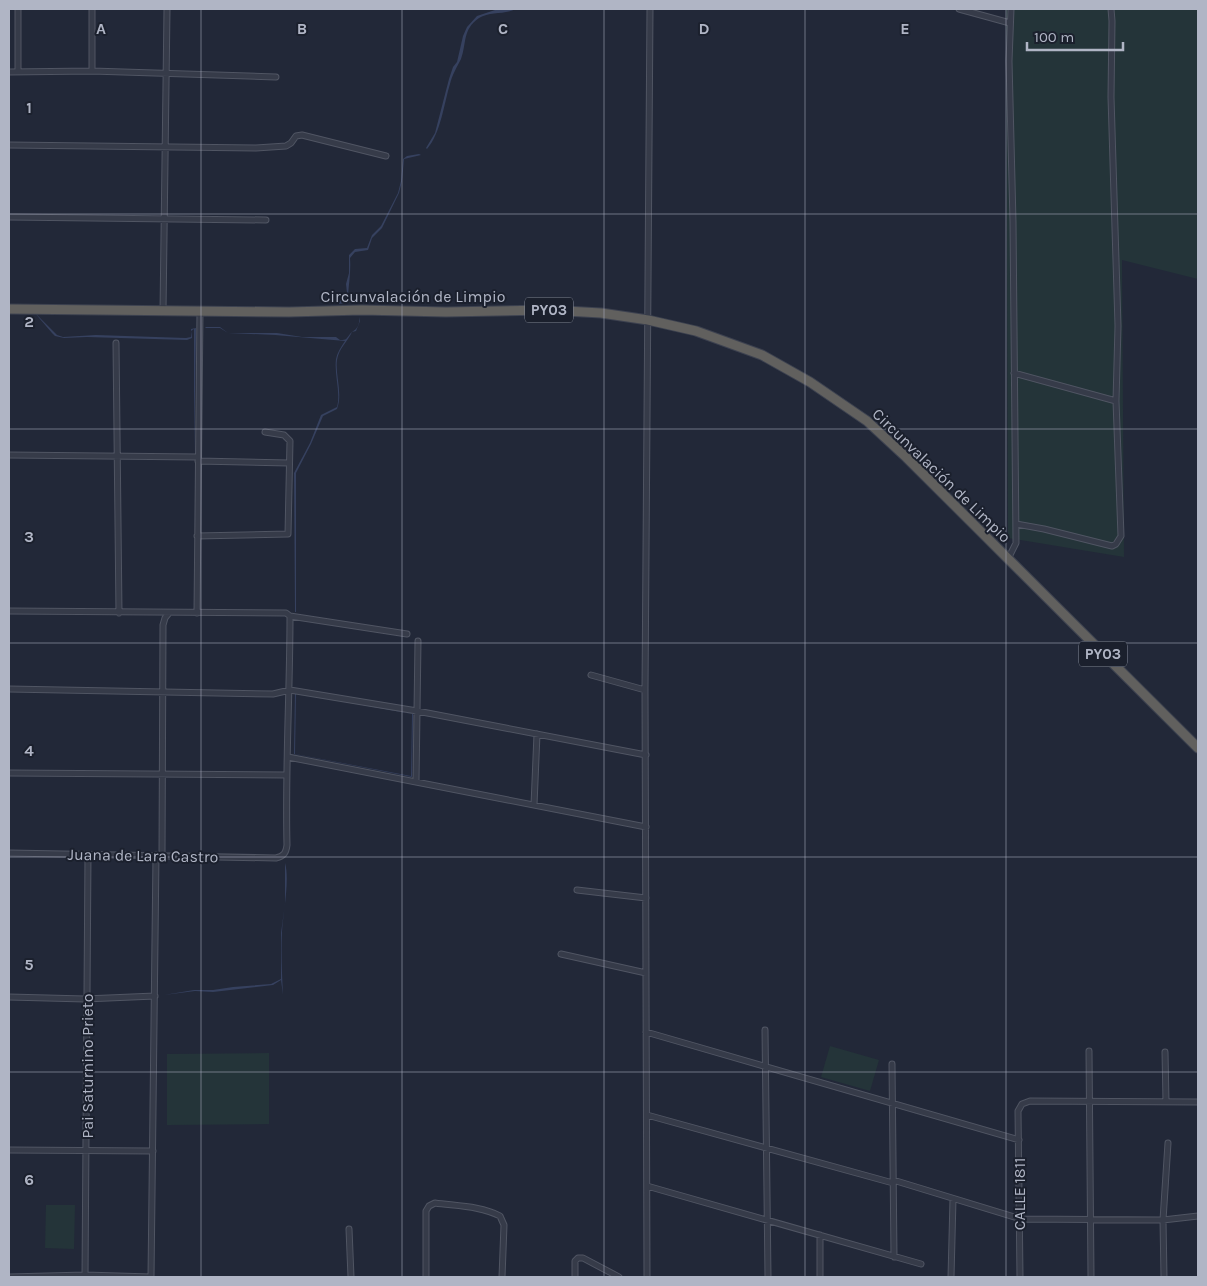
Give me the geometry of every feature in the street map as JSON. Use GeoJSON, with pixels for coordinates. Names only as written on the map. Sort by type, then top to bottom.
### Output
{"type":"FeatureCollection","features":[{"type":"Feature","properties":{"kind":"highway","name":"Circunvalación de Limpio"},"geometry":{"type":"LineString","coordinates":[[9,310],[163,312],[548,310],[601,312],[648,320],[696,332],[762,356],[810,382],[866,421],[907,458],[1198,748]]}},
{"type":"Feature","properties":{"kind":"street"},"geometry":{"type":"LineString","coordinates":[[18,9],[18,72]]}},
{"type":"Feature","properties":{"kind":"street"},"geometry":{"type":"LineString","coordinates":[[92,9],[92,71]]}},
{"type":"Feature","properties":{"kind":"street"},"geometry":{"type":"LineString","coordinates":[[163,312],[168,9]]}},
{"type":"Feature","properties":{"kind":"street"},"geometry":{"type":"LineString","coordinates":[[647,1277],[645,690],[650,9]]}},
{"type":"Feature","properties":{"kind":"street"},"geometry":{"type":"LineString","coordinates":[[958,9],[1010,23]]}},
{"type":"Feature","properties":{"kind":"street"},"geometry":{"type":"LineString","coordinates":[[1008,559],[1016,546],[1009,61],[1011,9]]}},
{"type":"Feature","properties":{"kind":"street"},"geometry":{"type":"LineString","coordinates":[[1016,524],[1112,546],[1119,541],[1121,536],[1116,401],[1118,326],[1110,9]]}},
{"type":"Feature","properties":{"kind":"street"},"geometry":{"type":"LineString","coordinates":[[9,72],[92,71],[276,77]]}},
{"type":"Feature","properties":{"kind":"street"},"geometry":{"type":"LineString","coordinates":[[9,145],[270,148],[286,146],[296,136],[302,135],[386,156]]}},
{"type":"Feature","properties":{"kind":"street"},"geometry":{"type":"LineString","coordinates":[[9,217],[266,220]]}},
{"type":"Feature","properties":{"kind":"street"},"geometry":{"type":"LineString","coordinates":[[197,613],[200,311]]}},
{"type":"Feature","properties":{"kind":"street"},"geometry":{"type":"LineString","coordinates":[[116,343],[119,613]]}},
{"type":"Feature","properties":{"kind":"street"},"geometry":{"type":"LineString","coordinates":[[1014,372],[1116,401]]}},
{"type":"Feature","properties":{"kind":"street"},"geometry":{"type":"LineString","coordinates":[[197,536],[288,534],[289,439],[265,432]]}},
{"type":"Feature","properties":{"kind":"street"},"geometry":{"type":"LineString","coordinates":[[9,455],[289,463]]}},
{"type":"Feature","properties":{"kind":"street"},"geometry":{"type":"LineString","coordinates":[[9,611],[286,613],[290,616],[407,634]]}},
{"type":"Feature","properties":{"kind":"street"},"geometry":{"type":"LineString","coordinates":[[9,1277],[151,1277],[154,996],[162,774],[163,625],[169,613]]}},
{"type":"Feature","properties":{"kind":"street"},"geometry":{"type":"LineString","coordinates":[[9,773],[286,775],[290,690],[290,616]]}},
{"type":"Feature","properties":{"kind":"street"},"geometry":{"type":"LineString","coordinates":[[416,782],[418,641]]}},
{"type":"Feature","properties":{"kind":"street"},"geometry":{"type":"LineString","coordinates":[[591,675],[645,690]]}},
{"type":"Feature","properties":{"kind":"street"},"geometry":{"type":"LineString","coordinates":[[9,689],[274,694],[290,690],[417,711],[646,755]]}},
{"type":"Feature","properties":{"kind":"street"},"geometry":{"type":"LineString","coordinates":[[534,805],[537,734]]}},
{"type":"Feature","properties":{"kind":"street"},"geometry":{"type":"LineString","coordinates":[[288,757],[646,827]]}},
{"type":"Feature","properties":{"kind":"street","name":"Juana de Lara Castro"},"geometry":{"type":"LineString","coordinates":[[9,853],[276,858],[282,856],[286,851],[287,845],[286,775]]}},
{"type":"Feature","properties":{"kind":"street","name":"Pai Saturnino Prieto"},"geometry":{"type":"LineString","coordinates":[[85,1276],[88,854]]}},
{"type":"Feature","properties":{"kind":"street"},"geometry":{"type":"LineString","coordinates":[[577,890],[646,898]]}},
{"type":"Feature","properties":{"kind":"street"},"geometry":{"type":"LineString","coordinates":[[561,954],[646,973]]}},
{"type":"Feature","properties":{"kind":"street"},"geometry":{"type":"LineString","coordinates":[[9,997],[88,999],[154,996]]}},
{"type":"Feature","properties":{"kind":"street"},"geometry":{"type":"LineString","coordinates":[[765,1030],[768,1277]]}},
{"type":"Feature","properties":{"kind":"street"},"geometry":{"type":"LineString","coordinates":[[646,1032],[892,1105],[1019,1140]]}},
{"type":"Feature","properties":{"kind":"street"},"geometry":{"type":"LineString","coordinates":[[1090,1051],[1091,1277]]}},
{"type":"Feature","properties":{"kind":"street"},"geometry":{"type":"LineString","coordinates":[[1165,1052],[1166,1102]]}},
{"type":"Feature","properties":{"kind":"street"},"geometry":{"type":"LineString","coordinates":[[892,1064],[894,1257]]}},
{"type":"Feature","properties":{"kind":"street","name":"CALLE 1811"},"geometry":{"type":"LineString","coordinates":[[1020,1277],[1018,1111],[1022,1104],[1030,1101],[1090,1103]]}},
{"type":"Feature","properties":{"kind":"street"},"geometry":{"type":"LineString","coordinates":[[1090,1103],[1198,1102]]}},
{"type":"Feature","properties":{"kind":"street"},"geometry":{"type":"LineString","coordinates":[[646,1115],[953,1198],[1020,1219],[1164,1220],[1198,1216]]}},
{"type":"Feature","properties":{"kind":"street"},"geometry":{"type":"LineString","coordinates":[[1164,1277],[1164,1220],[1168,1143]]}},
{"type":"Feature","properties":{"kind":"street"},"geometry":{"type":"LineString","coordinates":[[9,1150],[152,1151]]}},
{"type":"Feature","properties":{"kind":"street"},"geometry":{"type":"LineString","coordinates":[[647,1186],[921,1264]]}},
{"type":"Feature","properties":{"kind":"street"},"geometry":{"type":"LineString","coordinates":[[951,1277],[953,1198]]}},
{"type":"Feature","properties":{"kind":"street"},"geometry":{"type":"LineString","coordinates":[[426,1277],[426,1211],[434,1203],[479,1209],[500,1216],[504,1225],[502,1277]]}},
{"type":"Feature","properties":{"kind":"street"},"geometry":{"type":"LineString","coordinates":[[349,1229],[351,1277]]}},
{"type":"Feature","properties":{"kind":"street"},"geometry":{"type":"LineString","coordinates":[[820,1235],[820,1277]]}},
{"type":"Feature","properties":{"kind":"street"},"geometry":{"type":"LineString","coordinates":[[575,1277],[575,1261],[578,1258],[583,1258],[619,1277]]}},
{"type":"Feature","properties":{"kind":"shaded area"},"geometry":{"type":"Polygon","coordinates":[[[1006,9],[1198,9],[1198,279],[1122,260],[1124,557],[1008,538],[1006,9]]]}},
{"type":"Feature","properties":{"kind":"shaded area"},"geometry":{"type":"Polygon","coordinates":[[[830,1046],[879,1060],[870,1091],[821,1077],[830,1046]]]}},
{"type":"Feature","properties":{"kind":"shaded area"},"geometry":{"type":"Polygon","coordinates":[[[269,1053],[269,1124],[167,1125],[167,1054],[269,1053]]]}},
{"type":"Feature","properties":{"kind":"shaded area"},"geometry":{"type":"Polygon","coordinates":[[[46,1205],[75,1205],[74,1249],[45,1248],[46,1205]]]}},
{"type":"Feature","properties":{"kind":"water"},"geometry":{"type":"Polygon","coordinates":[[[516,9],[483,16],[470,27],[467,32],[461,59],[451,81],[436,135],[427,149],[435,133],[449,79],[457,62],[467,27],[477,16],[495,10],[516,9]]]}},
{"type":"Feature","properties":{"kind":"water"},"geometry":{"type":"Polygon","coordinates":[[[421,155],[404,159],[399,193],[382,228],[372,238],[368,250],[355,252],[350,258],[348,295],[341,302],[352,301],[356,303],[339,304],[339,301],[347,293],[349,255],[355,249],[367,248],[372,235],[381,226],[398,193],[403,159],[407,156],[421,155]]]}},
{"type":"Feature","properties":{"kind":"water"},"geometry":{"type":"Polygon","coordinates":[[[34,312],[57,335],[63,337],[96,335],[186,338],[191,337],[191,331],[192,338],[187,340],[64,338],[55,336],[34,312]]]}},
{"type":"Feature","properties":{"kind":"water"},"geometry":{"type":"Polygon","coordinates":[[[205,327],[220,327],[228,333],[220,328],[205,327]]]}},
{"type":"Feature","properties":{"kind":"water"},"geometry":{"type":"Polygon","coordinates":[[[196,328],[194,454],[194,329],[191,331],[191,329],[196,328]]]}},
{"type":"Feature","properties":{"kind":"water"},"geometry":{"type":"Polygon","coordinates":[[[352,332],[337,360],[339,403],[337,409],[323,416],[296,473],[295,612],[294,473],[310,443],[321,415],[337,407],[336,359],[345,341],[228,333],[277,333],[302,337],[336,337],[344,340],[352,332]]]}},
{"type":"Feature","properties":{"kind":"water"},"geometry":{"type":"Polygon","coordinates":[[[295,691],[413,714],[412,777],[294,754],[295,691]],[[296,693],[295,754],[411,776],[412,714],[296,693]]]}},
{"type":"Feature","properties":{"kind":"water"},"geometry":{"type":"Polygon","coordinates":[[[285,863],[287,878],[285,904],[285,863]]]}},
{"type":"Feature","properties":{"kind":"water"},"geometry":{"type":"Polygon","coordinates":[[[285,905],[282,940],[283,995],[281,980],[273,985],[164,995],[194,990],[271,984],[281,979],[281,933],[285,905]]]}}]}
